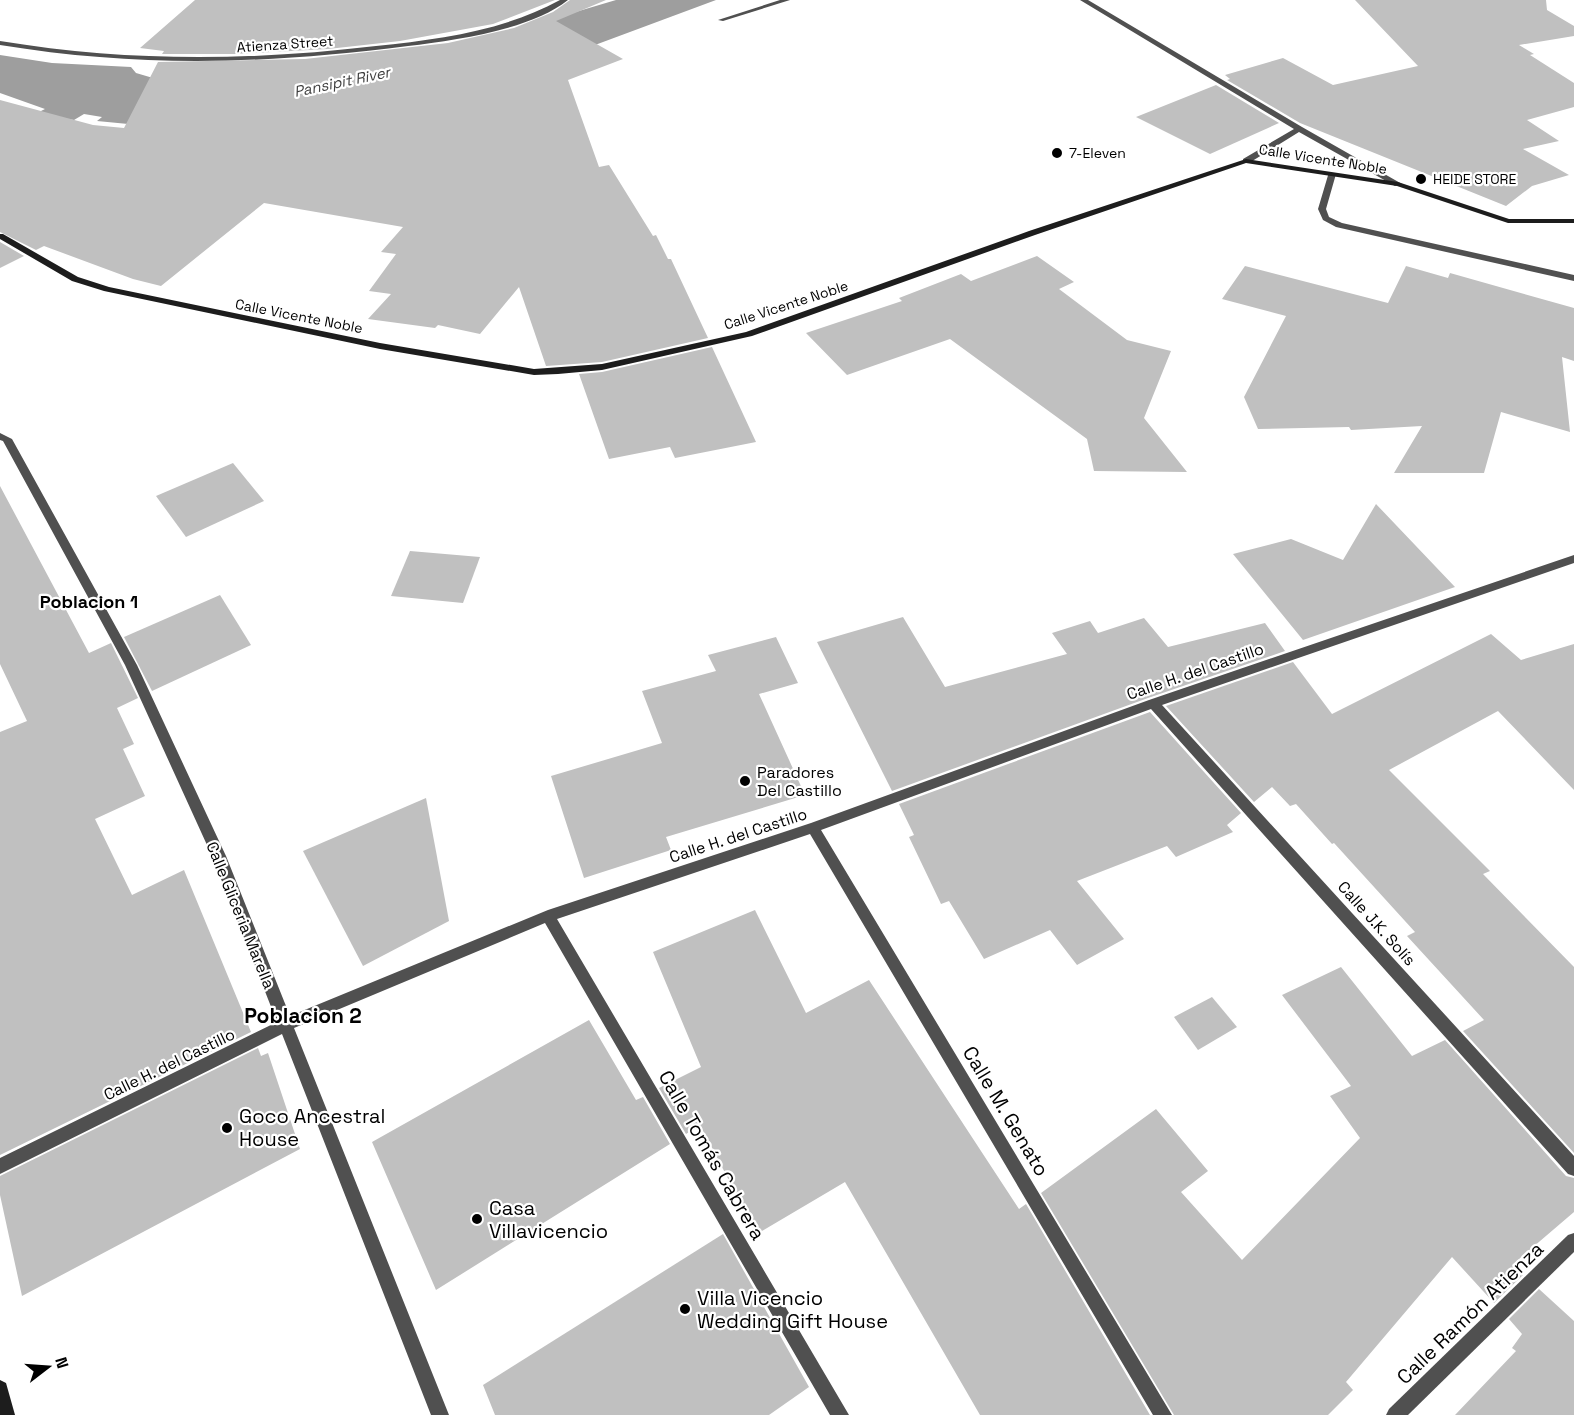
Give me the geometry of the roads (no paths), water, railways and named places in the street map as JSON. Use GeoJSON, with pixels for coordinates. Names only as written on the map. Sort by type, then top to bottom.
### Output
{"type":"FeatureCollection","features":[{"type":"Feature","properties":{"kind":"main road","name":"Calle Vicente Noble"},"geometry":{"type":"LineString","coordinates":[[0,236],[75,279],[107,289],[380,346],[534,372],[603,367],[749,334],[1032,233],[1246,161],[1398,184],[1508,221],[1574,221]]}},
{"type":"Feature","properties":{"kind":"main road"},"geometry":{"type":"LineString","coordinates":[[0,1389],[6,1415]]}},
{"type":"Feature","properties":{"kind":"street","name":"Atienza Street"},"geometry":{"type":"LineString","coordinates":[[0,43],[45,52],[135,58],[225,60],[299,58],[470,35],[540,13],[565,0]]}},
{"type":"Feature","properties":{"kind":"street"},"geometry":{"type":"LineString","coordinates":[[721,20],[787,0]]}},
{"type":"Feature","properties":{"kind":"street"},"geometry":{"type":"LineString","coordinates":[[1083,0],[1299,129],[1398,184]]}},
{"type":"Feature","properties":{"kind":"street"},"geometry":{"type":"LineString","coordinates":[[1246,161],[1299,129]]}},
{"type":"Feature","properties":{"kind":"street"},"geometry":{"type":"LineString","coordinates":[[1332,174],[1322,209],[1326,218],[1339,225],[1574,278]]}},
{"type":"Feature","properties":{"kind":"street","name":"Calle Gliceria Marella"},"geometry":{"type":"LineString","coordinates":[[0,436],[7,438],[131,665],[219,856],[440,1415]]}},
{"type":"Feature","properties":{"kind":"street","name":"Calle H. del Castillo"},"geometry":{"type":"LineString","coordinates":[[0,1166],[285,1025],[548,916],[813,828],[1154,703],[1574,559]]}},
{"type":"Feature","properties":{"kind":"street","name":"Calle J.K. Solís"},"geometry":{"type":"LineString","coordinates":[[1154,703],[1574,1168]]}},
{"type":"Feature","properties":{"kind":"street","name":"Calle M. Genato"},"geometry":{"type":"LineString","coordinates":[[813,828],[1162,1415]]}},
{"type":"Feature","properties":{"kind":"street","name":"Calle Tomás Cabrera"},"geometry":{"type":"LineString","coordinates":[[548,916],[840,1415]]}},
{"type":"Feature","properties":{"kind":"street","name":"Calle Ramón Atienza"},"geometry":{"type":"LineString","coordinates":[[1395,1415],[1574,1241]]}},
{"type":"Feature","properties":{"kind":"water","name":"Pansipit River"},"geometry":{"type":"Polygon","coordinates":[[[616,0],[716,0],[560,58],[149,126],[97,121],[102,117],[84,114],[74,120],[33,115],[45,109],[0,93],[0,55],[52,63],[131,67],[136,73],[153,78],[481,40],[616,0]]]}},
{"type":"Feature","properties":{"kind":"place","name":"7-Eleven"},"geometry":{"type":"Point","coordinates":[1057,153]}},
{"type":"Feature","properties":{"kind":"place","name":"HEIDE STORE"},"geometry":{"type":"Point","coordinates":[1421,179]}},
{"type":"Feature","properties":{"kind":"place","name":"Paradores Del Castillo"},"geometry":{"type":"Point","coordinates":[745,781]}},
{"type":"Feature","properties":{"kind":"place","name":"Goco Ancestral House"},"geometry":{"type":"Point","coordinates":[227,1128]}},
{"type":"Feature","properties":{"kind":"place","name":"Casa Villavicencio"},"geometry":{"type":"Point","coordinates":[477,1219]}},
{"type":"Feature","properties":{"kind":"place","name":"Villa Vicencio Wedding Gift House"},"geometry":{"type":"Point","coordinates":[685,1309]}},
{"type":"Feature","properties":{"kind":"district","name":"Poblacion 1"},"geometry":{"type":"Point","coordinates":[89,602]}},
{"type":"Feature","properties":{"kind":"district","name":"Poblacion 2"},"geometry":{"type":"Point","coordinates":[303,1016]}}]}
